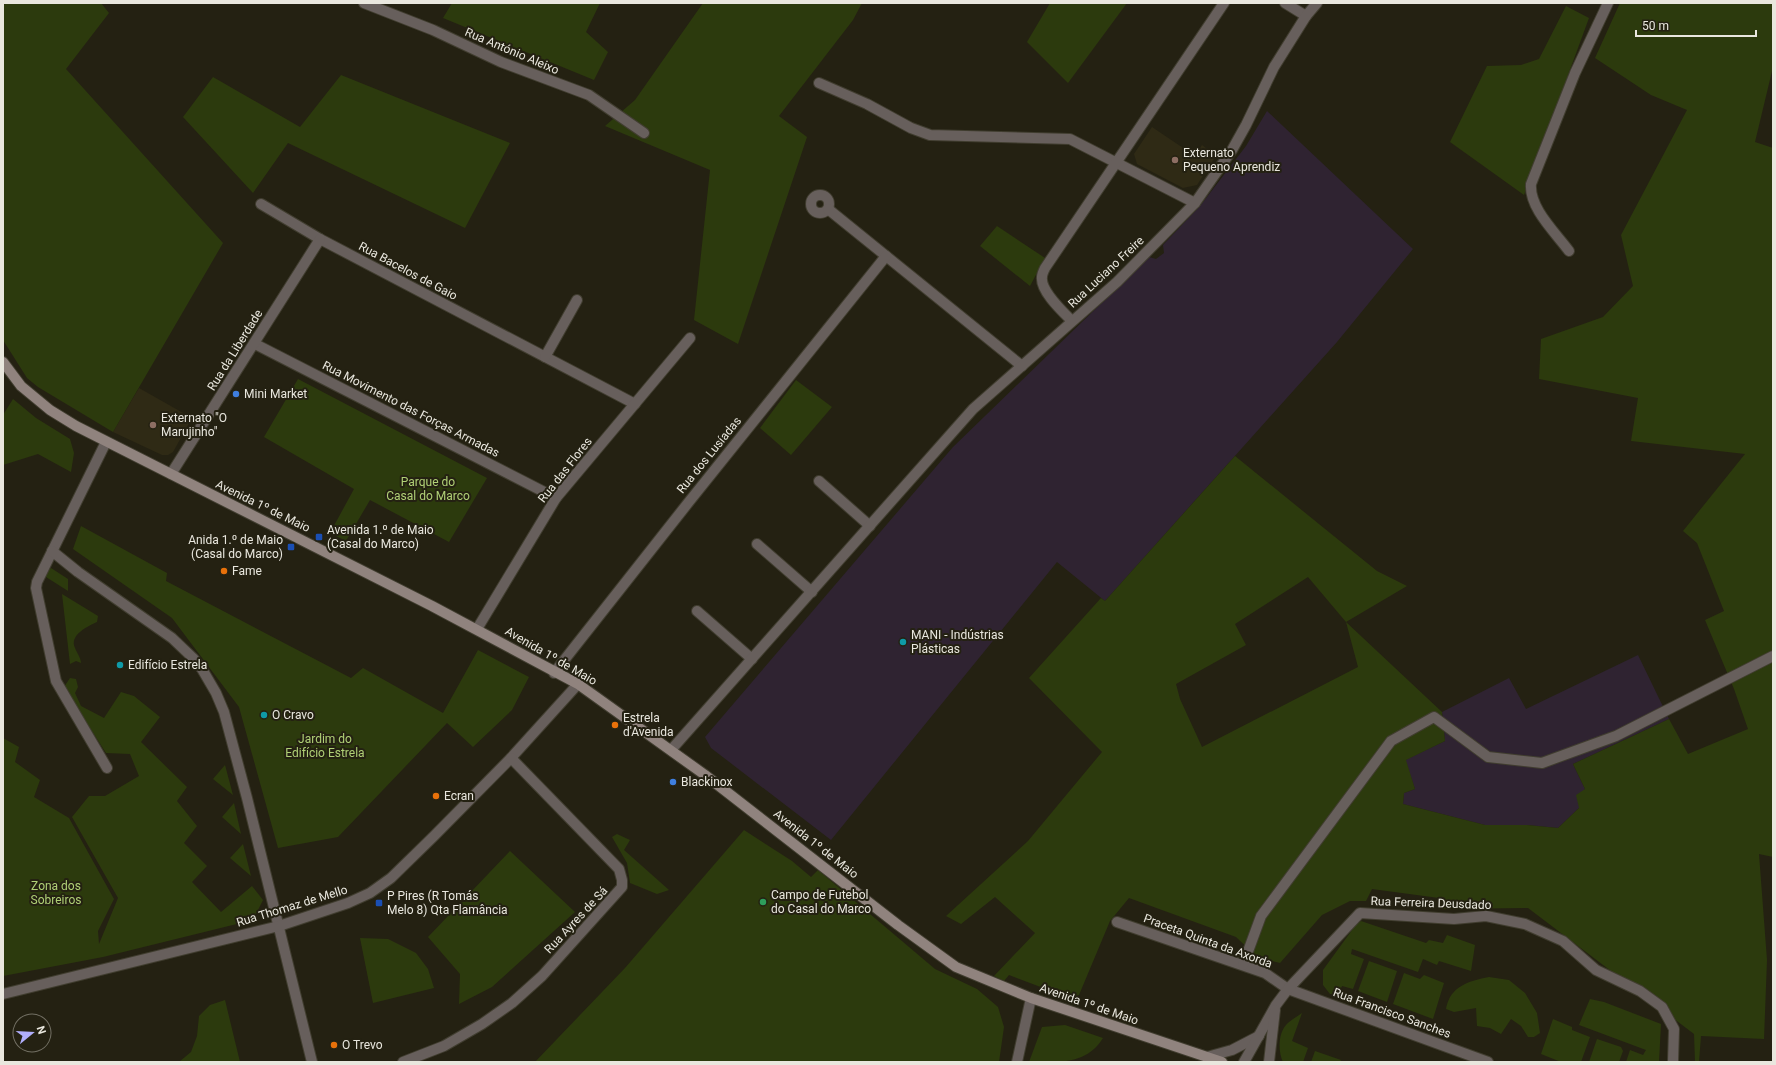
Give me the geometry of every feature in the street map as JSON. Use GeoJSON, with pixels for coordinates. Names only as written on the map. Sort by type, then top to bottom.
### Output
{"type":"FeatureCollection","features":[{"type":"Feature","properties":{"kind":"street","name":"Rua António Aleixo"},"geometry":{"type":"LineString","coordinates":[[364,3],[433,30],[501,62],[589,95],[644,133]]}},
{"type":"Feature","properties":{"kind":"street"},"geometry":{"type":"LineString","coordinates":[[1072,321],[1052,300],[1044,288],[1041,278],[1045,268],[1224,3]]}},
{"type":"Feature","properties":{"kind":"street"},"geometry":{"type":"LineString","coordinates":[[1284,3],[1306,16]]}},
{"type":"Feature","properties":{"kind":"street","name":"Rua Luciano Freire"},"geometry":{"type":"LineString","coordinates":[[671,750],[973,409],[1117,282],[1195,203],[1232,150],[1246,125],[1274,67],[1306,16],[1317,3]]}},
{"type":"Feature","properties":{"kind":"street"},"geometry":{"type":"LineString","coordinates":[[1569,251],[1534,204],[1530,193],[1531,184],[1575,73],[1608,3]]}},
{"type":"Feature","properties":{"kind":"street"},"geometry":{"type":"LineString","coordinates":[[819,83],[867,104],[911,128],[930,135],[1070,139],[1118,162],[1195,203]]}},
{"type":"Feature","properties":{"kind":"street","name":"Rua Bacelos de Gaio"},"geometry":{"type":"LineString","coordinates":[[262,204],[320,239],[635,404]]}},
{"type":"Feature","properties":{"kind":"street"},"geometry":{"type":"LineString","coordinates":[[828,209],[1022,366]]}},
{"type":"Feature","properties":{"kind":"street","name":"Rua da Liberdade"},"geometry":{"type":"LineString","coordinates":[[171,474],[255,344],[320,239]]}},
{"type":"Feature","properties":{"kind":"street","name":"Rua dos Lusíadas"},"geometry":{"type":"LineString","coordinates":[[554,673],[886,256]]}},
{"type":"Feature","properties":{"kind":"street"},"geometry":{"type":"LineString","coordinates":[[545,357],[577,300]]}},
{"type":"Feature","properties":{"kind":"street","name":"Rua das Flores"},"geometry":{"type":"LineString","coordinates":[[476,629],[556,498],[690,338]]}},
{"type":"Feature","properties":{"kind":"street","name":"Rua Movimento das Forças Armadas"},"geometry":{"type":"LineString","coordinates":[[255,344],[556,498]]}},
{"type":"Feature","properties":{"kind":"street","name":"Avenida 1º de Maio"},"geometry":{"type":"LineString","coordinates":[[3,362],[21,386],[50,410],[106,442],[333,555],[476,629],[554,673],[578,684],[671,750],[956,968],[1031,998],[1222,1062]]}},
{"type":"Feature","properties":{"kind":"street"},"geometry":{"type":"LineString","coordinates":[[106,442],[37,582],[36,588],[56,681],[107,768]]}},
{"type":"Feature","properties":{"kind":"street"},"geometry":{"type":"LineString","coordinates":[[819,481],[870,526]]}},
{"type":"Feature","properties":{"kind":"street"},"geometry":{"type":"LineString","coordinates":[[757,544],[812,592]]}},
{"type":"Feature","properties":{"kind":"street"},"geometry":{"type":"LineString","coordinates":[[52,551],[78,572],[172,638],[193,658],[208,679],[220,702],[227,723],[279,926],[312,1062]]}},
{"type":"Feature","properties":{"kind":"street"},"geometry":{"type":"LineString","coordinates":[[698,611],[752,659]]}},
{"type":"Feature","properties":{"kind":"street"},"geometry":{"type":"LineString","coordinates":[[1243,965],[1260,916],[1391,741],[1434,717],[1488,757],[1542,763],[1616,736],[1773,656]]}},
{"type":"Feature","properties":{"kind":"street","name":"Rua Thomaz de Mello"},"geometry":{"type":"LineString","coordinates":[[3,994],[279,926],[355,900],[383,885],[511,758],[578,684]]}},
{"type":"Feature","properties":{"kind":"street","name":"Rua Ayres de Sá"},"geometry":{"type":"LineString","coordinates":[[403,1062],[444,1046],[482,1024],[512,1003],[542,976],[622,887],[619,869],[511,758]]}},
{"type":"Feature","properties":{"kind":"street","name":"Rua Ferreira Deusdado"},"geometry":{"type":"LineString","coordinates":[[1244,1062],[1276,1005],[1288,989],[1360,913],[1454,919],[1486,916],[1525,924],[1563,941],[1596,970],[1640,991],[1662,1007],[1674,1029],[1673,1062]]}},
{"type":"Feature","properties":{"kind":"street","name":"Praceta Quinta da Axorda"},"geometry":{"type":"LineString","coordinates":[[1117,922],[1265,973],[1288,989]]}},
{"type":"Feature","properties":{"kind":"street","name":"Rua Francisco Sanches"},"geometry":{"type":"LineString","coordinates":[[1288,989],[1488,1062]]}},
{"type":"Feature","properties":{"kind":"street"},"geometry":{"type":"LineString","coordinates":[[1017,1062],[1031,998]]}},
{"type":"Feature","properties":{"kind":"street","name":"Rua Ferreira Deusdado"},"geometry":{"type":"LineString","coordinates":[[1268,1062],[1276,1005]]}},
{"type":"Feature","properties":{"kind":"street"},"geometry":{"type":"LineString","coordinates":[[1207,1057],[1232,1050],[1259,1036]]}},
{"type":"Feature","properties":{"kind":"shaded area"},"geometry":{"type":"Polygon","coordinates":[[[1267,111],[1413,249],[1337,342],[1105,601],[1057,562],[831,840],[711,748],[705,737],[953,447],[1149,257],[1156,259],[1164,253],[1163,245],[1200,206],[1246,146],[1267,111]]]}},
{"type":"Feature","properties":{"kind":"shaded area","name":"Externato Pequeno Aprendiz"},"geometry":{"type":"Polygon","coordinates":[[[1152,127],[1195,156],[1202,145],[1216,156],[1197,185],[1183,188],[1137,164],[1134,154],[1152,127]]]}},
{"type":"Feature","properties":{"kind":"shaded area","name":"Externato \"O Marujinho\""},"geometry":{"type":"Polygon","coordinates":[[[139,388],[192,418],[173,452],[168,455],[162,455],[113,432],[139,388]]]}},
{"type":"Feature","properties":{"kind":"shaded area"},"geometry":{"type":"Polygon","coordinates":[[[1638,655],[1669,719],[1573,764],[1585,789],[1579,808],[1558,828],[1527,825],[1485,825],[1403,804],[1404,793],[1415,789],[1405,760],[1445,741],[1442,712],[1509,678],[1526,709],[1638,655]]]}},
{"type":"Feature","properties":{"kind":"green space"},"geometry":{"type":"Polygon","coordinates":[[[7,3],[101,3],[109,13],[66,69],[223,243],[113,432],[38,387],[27,378],[3,340],[3,5],[7,3]]]}},
{"type":"Feature","properties":{"kind":"green space"},"geometry":{"type":"Polygon","coordinates":[[[452,3],[600,3],[586,32],[608,52],[594,80],[443,18],[452,3]]]}},
{"type":"Feature","properties":{"kind":"green space"},"geometry":{"type":"Polygon","coordinates":[[[703,3],[862,3],[853,20],[779,116],[807,137],[738,344],[694,320],[710,170],[605,126],[635,100],[703,3]]]}},
{"type":"Feature","properties":{"kind":"green space"},"geometry":{"type":"Polygon","coordinates":[[[1050,3],[1127,3],[1068,83],[1027,42],[1050,3]]]}},
{"type":"Feature","properties":{"kind":"green space"},"geometry":{"type":"Polygon","coordinates":[[[1620,3],[1773,3],[1773,67],[1755,142],[1773,148],[1773,857],[1759,854],[1767,960],[1764,1039],[1701,1036],[1699,1062],[1695,1062],[1694,1034],[1528,908],[1440,909],[1439,898],[1372,889],[1366,901],[1350,901],[1322,915],[1280,963],[1257,957],[1236,937],[1129,898],[1110,921],[1079,995],[1070,998],[1009,975],[1004,981],[994,976],[1035,933],[995,897],[961,924],[946,916],[1028,841],[1102,752],[1029,678],[1101,598],[1105,601],[1235,456],[1377,571],[1407,586],[1346,622],[1442,712],[1445,741],[1406,760],[1415,789],[1404,793],[1403,804],[1485,825],[1527,825],[1558,828],[1579,808],[1576,795],[1585,789],[1573,764],[1669,719],[1688,754],[1748,729],[1734,689],[1705,620],[1724,611],[1697,543],[1683,531],[1745,454],[1631,441],[1638,398],[1539,379],[1541,339],[1603,317],[1633,286],[1621,235],[1687,110],[1651,95],[1595,58],[1620,3]],[[1308,577],[1235,624],[1246,645],[1176,684],[1180,699],[1202,747],[1358,667],[1346,622],[1308,577]]]}},
{"type":"Feature","properties":{"kind":"green space"},"geometry":{"type":"Polygon","coordinates":[[[1566,6],[1589,18],[1524,195],[1450,142],[1487,66],[1521,65],[1539,59],[1566,6]]]}},
{"type":"Feature","properties":{"kind":"green space"},"geometry":{"type":"Polygon","coordinates":[[[341,75],[510,143],[465,228],[288,143],[253,193],[183,117],[213,77],[300,127],[341,75]]]}},
{"type":"Feature","properties":{"kind":"green space"},"geometry":{"type":"Polygon","coordinates":[[[997,226],[1045,258],[1030,286],[980,246],[997,226]]]}},
{"type":"Feature","properties":{"kind":"green space","name":"Parque do Casal do Marco"},"geometry":{"type":"Polygon","coordinates":[[[298,379],[487,478],[449,542],[370,500],[346,541],[330,533],[354,489],[264,437],[298,379]]]}},
{"type":"Feature","properties":{"kind":"green space"},"geometry":{"type":"Polygon","coordinates":[[[796,380],[832,407],[791,455],[760,428],[796,380]]]}},
{"type":"Feature","properties":{"kind":"green space"},"geometry":{"type":"Polygon","coordinates":[[[13,399],[36,418],[70,439],[74,453],[71,472],[38,454],[3,465],[3,415],[13,399]]]}},
{"type":"Feature","properties":{"kind":"green space","name":"Jardim do Edifício Estrela"},"geometry":{"type":"Polygon","coordinates":[[[81,526],[167,573],[166,581],[351,678],[363,668],[443,713],[478,650],[529,677],[512,710],[473,747],[447,723],[338,837],[278,848],[239,707],[172,618],[73,549],[81,526]]]}},
{"type":"Feature","properties":{"kind":"green space"},"geometry":{"type":"Polygon","coordinates":[[[51,568],[68,579],[68,591],[46,577],[46,573],[51,568]]]}},
{"type":"Feature","properties":{"kind":"green space"},"geometry":{"type":"Polygon","coordinates":[[[62,594],[98,616],[97,622],[80,632],[75,639],[75,648],[80,657],[81,663],[76,661],[70,664],[62,594]]]}},
{"type":"Feature","properties":{"kind":"green space","name":"Zona dos Sobreiros"},"geometry":{"type":"Polygon","coordinates":[[[70,678],[76,679],[78,687],[75,693],[81,706],[104,718],[121,692],[134,696],[160,717],[141,742],[187,787],[177,801],[197,826],[184,843],[207,866],[192,882],[221,912],[252,886],[263,900],[253,920],[103,957],[3,976],[3,738],[19,747],[15,762],[40,780],[34,797],[69,818],[114,899],[98,931],[99,944],[118,898],[72,817],[89,796],[105,796],[139,776],[130,754],[106,753],[64,687],[70,678]]]}},
{"type":"Feature","properties":{"kind":"green space"},"geometry":{"type":"Polygon","coordinates":[[[225,765],[233,795],[213,779],[225,765]]]}},
{"type":"Feature","properties":{"kind":"green space"},"geometry":{"type":"Polygon","coordinates":[[[234,803],[241,834],[222,817],[234,803]]]}},
{"type":"Feature","properties":{"kind":"green space"},"geometry":{"type":"Polygon","coordinates":[[[744,830],[792,861],[811,877],[818,870],[935,969],[977,989],[998,1007],[1004,1027],[999,1062],[535,1062],[625,968],[744,830]]]}},
{"type":"Feature","properties":{"kind":"green space"},"geometry":{"type":"Polygon","coordinates":[[[617,834],[630,840],[624,850],[669,890],[657,894],[630,883],[627,863],[612,837],[617,834]]]}},
{"type":"Feature","properties":{"kind":"green space"},"geometry":{"type":"Polygon","coordinates":[[[243,844],[251,876],[230,858],[243,844]]]}},
{"type":"Feature","properties":{"kind":"green space"},"geometry":{"type":"Polygon","coordinates":[[[510,851],[575,912],[492,987],[459,1004],[460,974],[428,937],[510,851]]]}},
{"type":"Feature","properties":{"kind":"green space"},"geometry":{"type":"Polygon","coordinates":[[[1361,921],[1426,943],[1429,940],[1443,943],[1447,935],[1475,945],[1471,971],[1439,961],[1437,965],[1423,959],[1418,972],[1352,949],[1351,954],[1364,959],[1353,989],[1342,986],[1338,995],[1330,994],[1323,985],[1323,970],[1355,926],[1361,921]]]}},
{"type":"Feature","properties":{"kind":"green space"},"geometry":{"type":"Polygon","coordinates":[[[360,938],[388,939],[416,953],[428,969],[434,988],[373,1003],[360,938]]]}},
{"type":"Feature","properties":{"kind":"green space"},"geometry":{"type":"Polygon","coordinates":[[[1369,961],[1397,971],[1387,1002],[1358,991],[1369,961]]]}},
{"type":"Feature","properties":{"kind":"green space"},"geometry":{"type":"Polygon","coordinates":[[[1404,973],[1420,979],[1424,975],[1444,983],[1433,1019],[1393,1004],[1404,973]]]}},
{"type":"Feature","properties":{"kind":"green space"},"geometry":{"type":"Polygon","coordinates":[[[1489,977],[1509,980],[1525,993],[1537,1013],[1540,1033],[1534,1037],[1528,1037],[1521,1026],[1511,1019],[1501,1034],[1490,1028],[1477,1026],[1476,1008],[1454,1012],[1446,1009],[1448,1001],[1456,990],[1474,980],[1489,977]]]}},
{"type":"Feature","properties":{"kind":"green space"},"geometry":{"type":"Polygon","coordinates":[[[1590,999],[1604,1002],[1661,1024],[1659,1062],[1626,1062],[1630,1050],[1643,1055],[1646,1050],[1579,1025],[1590,999]]]}},
{"type":"Feature","properties":{"kind":"green space"},"geometry":{"type":"Polygon","coordinates":[[[225,1000],[240,1062],[179,1062],[191,1052],[197,1036],[199,1016],[210,1005],[225,1000]]]}},
{"type":"Feature","properties":{"kind":"green space"},"geometry":{"type":"Polygon","coordinates":[[[1302,1013],[1292,1041],[1308,1048],[1303,1062],[1283,1062],[1280,1048],[1281,1033],[1288,1023],[1302,1013]]]}},
{"type":"Feature","properties":{"kind":"green space"},"geometry":{"type":"Polygon","coordinates":[[[1553,1019],[1572,1027],[1572,1030],[1590,1037],[1581,1062],[1561,1062],[1541,1054],[1553,1019]]]}},
{"type":"Feature","properties":{"kind":"green space"},"geometry":{"type":"Polygon","coordinates":[[[1065,1025],[1103,1038],[1089,1053],[1071,1060],[1062,1062],[1029,1062],[1042,1027],[1065,1025]]]}},
{"type":"Feature","properties":{"kind":"green space"},"geometry":{"type":"Polygon","coordinates":[[[1597,1039],[1621,1047],[1623,1051],[1619,1062],[1589,1062],[1597,1039]]]}},
{"type":"Feature","properties":{"kind":"green space"},"geometry":{"type":"Polygon","coordinates":[[[1315,1051],[1341,1060],[1340,1062],[1311,1062],[1315,1051]]]}},
{"type":"Feature","properties":{"kind":"place","name":"Externato Pequeno Aprendiz"},"geometry":{"type":"Point","coordinates":[1175,160]}},
{"type":"Feature","properties":{"kind":"place","name":"Mini Market"},"geometry":{"type":"Point","coordinates":[236,394]}},
{"type":"Feature","properties":{"kind":"place","name":"Externato \"O Marujinho\""},"geometry":{"type":"Point","coordinates":[153,425]}},
{"type":"Feature","properties":{"kind":"place","name":"Avenida 1.º de Maio (Casal do Marco)"},"geometry":{"type":"Point","coordinates":[319,537]}},
{"type":"Feature","properties":{"kind":"place","name":"Anida 1.º de Maio (Casal do Marco)"},"geometry":{"type":"Point","coordinates":[291,547]}},
{"type":"Feature","properties":{"kind":"place","name":"Fame"},"geometry":{"type":"Point","coordinates":[224,571]}},
{"type":"Feature","properties":{"kind":"place","name":"MANI - Indústrias Plásticas"},"geometry":{"type":"Point","coordinates":[903,642]}},
{"type":"Feature","properties":{"kind":"place","name":"Edifício Estrela"},"geometry":{"type":"Point","coordinates":[120,665]}},
{"type":"Feature","properties":{"kind":"place","name":"O Cravo"},"geometry":{"type":"Point","coordinates":[264,715]}},
{"type":"Feature","properties":{"kind":"place","name":"Estrela d'Avenida"},"geometry":{"type":"Point","coordinates":[615,725]}},
{"type":"Feature","properties":{"kind":"place","name":"Blackinox"},"geometry":{"type":"Point","coordinates":[673,782]}},
{"type":"Feature","properties":{"kind":"place","name":"Ecran"},"geometry":{"type":"Point","coordinates":[436,796]}},
{"type":"Feature","properties":{"kind":"place","name":"Campo de Futebol do Casal do Marco"},"geometry":{"type":"Point","coordinates":[763,902]}},
{"type":"Feature","properties":{"kind":"place","name":"P Pires (R Tomás Melo 8) Qta Flamância"},"geometry":{"type":"Point","coordinates":[379,903]}},
{"type":"Feature","properties":{"kind":"place","name":"O Trevo"},"geometry":{"type":"Point","coordinates":[334,1045]}}]}
